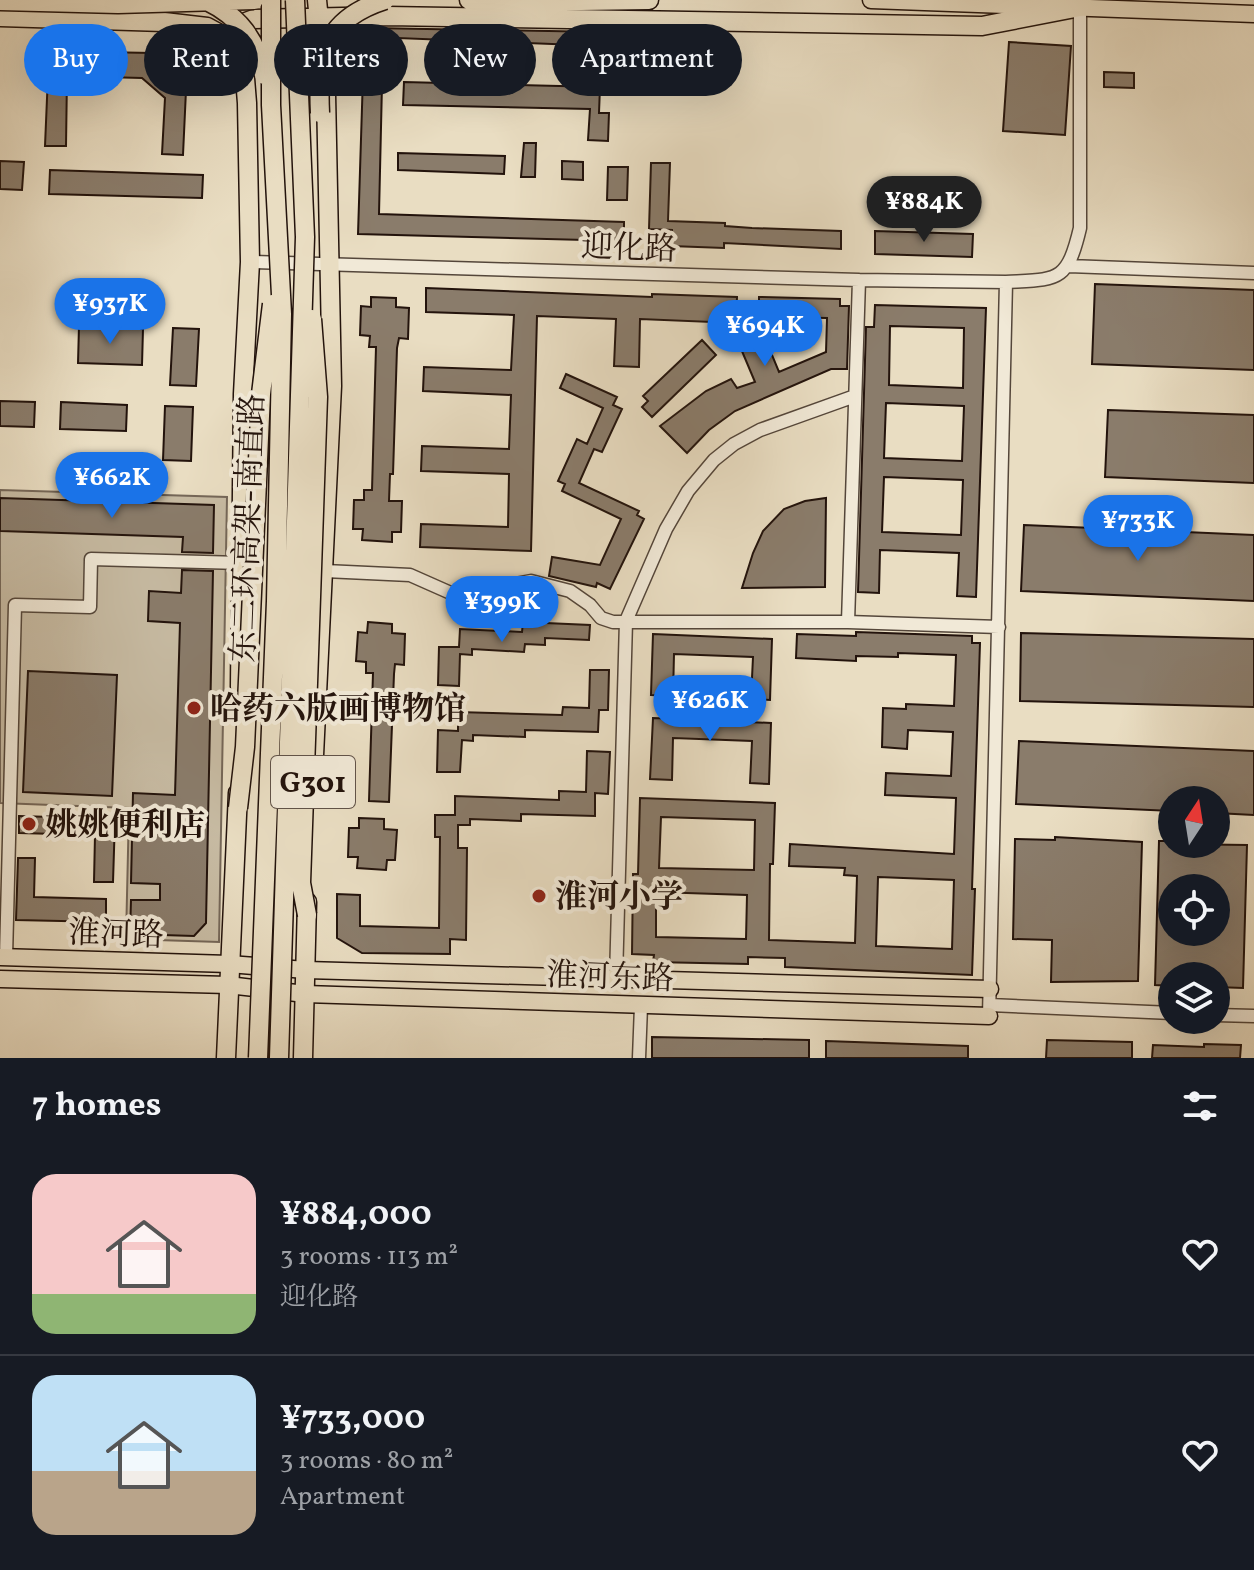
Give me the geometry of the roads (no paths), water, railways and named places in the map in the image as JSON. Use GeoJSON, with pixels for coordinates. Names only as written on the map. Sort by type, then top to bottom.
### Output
{"type":"FeatureCollection","features":[{"type":"Feature","properties":{"kind":"highway"},"geometry":{"type":"LineString","coordinates":[[205,0],[231,14],[244,27],[259,52],[271,105]]}},
{"type":"Feature","properties":{"kind":"highway"},"geometry":{"type":"LineString","coordinates":[[246,0],[246,22],[317,8],[386,8],[982,26],[1080,4]]}},
{"type":"Feature","properties":{"kind":"highway"},"geometry":{"type":"LineString","coordinates":[[0,1],[118,4],[254,0]]}},
{"type":"Feature","properties":{"kind":"highway","name":"东二环高架-南直路"},"geometry":{"type":"LineString","coordinates":[[258,1058],[276,601],[282,314],[271,105],[271,0]]}},
{"type":"Feature","properties":{"kind":"highway","name":"东二环高架-南直路"},"geometry":{"type":"LineString","coordinates":[[279,1058],[305,237],[295,0]]}},
{"type":"Feature","properties":{"kind":"highway"},"geometry":{"type":"LineString","coordinates":[[469,0],[649,0]]}},
{"type":"Feature","properties":{"kind":"highway"},"geometry":{"type":"LineString","coordinates":[[317,8],[323,107]]}},
{"type":"Feature","properties":{"kind":"highway"},"geometry":{"type":"LineString","coordinates":[[329,256],[322,191],[321,65],[333,34],[344,20],[355,12],[386,8]]}},
{"type":"Feature","properties":{"kind":"highway"},"geometry":{"type":"LineString","coordinates":[[0,17],[188,24]]}},
{"type":"Feature","properties":{"kind":"highway","name":"G301"},"geometry":{"type":"LineString","coordinates":[[226,1058],[238,808],[243,394],[250,262],[246,96]]}},
{"type":"Feature","properties":{"kind":"highway"},"geometry":{"type":"LineString","coordinates":[[305,237],[318,397],[301,867],[307,915]]}},
{"type":"Feature","properties":{"kind":"highway"},"geometry":{"type":"LineString","coordinates":[[238,808],[245,747],[261,394],[280,242]]}},
{"type":"Feature","properties":{"kind":"highway","name":"G301"},"geometry":{"type":"LineString","coordinates":[[303,1058],[332,386],[329,256]]}},
{"type":"Feature","properties":{"kind":"main road"},"geometry":{"type":"LineString","coordinates":[[871,0],[1080,4],[1254,14]]}},
{"type":"Feature","properties":{"kind":"main road","name":"淮河路"},"geometry":{"type":"LineString","coordinates":[[3,957],[229,964]]}},
{"type":"Feature","properties":{"kind":"main road","name":"淮河东路"},"geometry":{"type":"LineString","coordinates":[[229,964],[306,970],[616,978],[990,1003]]}},
{"type":"Feature","properties":{"kind":"main road","name":"淮河路"},"geometry":{"type":"LineString","coordinates":[[0,979],[228,985]]}},
{"type":"Feature","properties":{"kind":"main road","name":"淮河东路"},"geometry":{"type":"LineString","coordinates":[[228,985],[305,994],[641,1006],[990,1003]]}},
{"type":"Feature","properties":{"kind":"street"},"geometry":{"type":"LineString","coordinates":[[1080,4],[1080,228],[1069,266],[1254,273]]}},
{"type":"Feature","properties":{"kind":"street","name":"迎化路"},"geometry":{"type":"LineString","coordinates":[[250,262],[329,256],[859,280],[1006,282],[1057,277],[1069,266]]}},
{"type":"Feature","properties":{"kind":"street"},"geometry":{"type":"LineString","coordinates":[[848,622],[859,280]]}},
{"type":"Feature","properties":{"kind":"street"},"geometry":{"type":"LineString","coordinates":[[1006,282],[990,1003],[1158,1012]]}},
{"type":"Feature","properties":{"kind":"street"},"geometry":{"type":"LineString","coordinates":[[616,978],[626,621],[666,529],[688,491],[714,460],[734,444],[760,430],[855,396]]}},
{"type":"Feature","properties":{"kind":"street"},"geometry":{"type":"LineString","coordinates":[[3,957],[15,605],[90,607],[91,559],[241,563]]}},
{"type":"Feature","properties":{"kind":"street"},"geometry":{"type":"LineString","coordinates":[[325,571],[410,575],[462,598],[481,598],[531,581],[570,591],[590,605],[601,618],[613,622],[848,622],[999,627]]}},
{"type":"Feature","properties":{"kind":"street"},"geometry":{"type":"LineString","coordinates":[[639,1058],[641,1006]]}},
{"type":"Feature","properties":{"kind":"street"},"geometry":{"type":"LineString","coordinates":[[1230,1015],[1254,1016]]}},
{"type":"Feature","properties":{"kind":"place","name":"哈药六版画博物馆"},"geometry":{"type":"Point","coordinates":[194,708]}},
{"type":"Feature","properties":{"kind":"place","name":"姚姚便利店"},"geometry":{"type":"Point","coordinates":[29,824]}},
{"type":"Feature","properties":{"kind":"place","name":"淮河小学"},"geometry":{"type":"Point","coordinates":[539,896]}}]}
